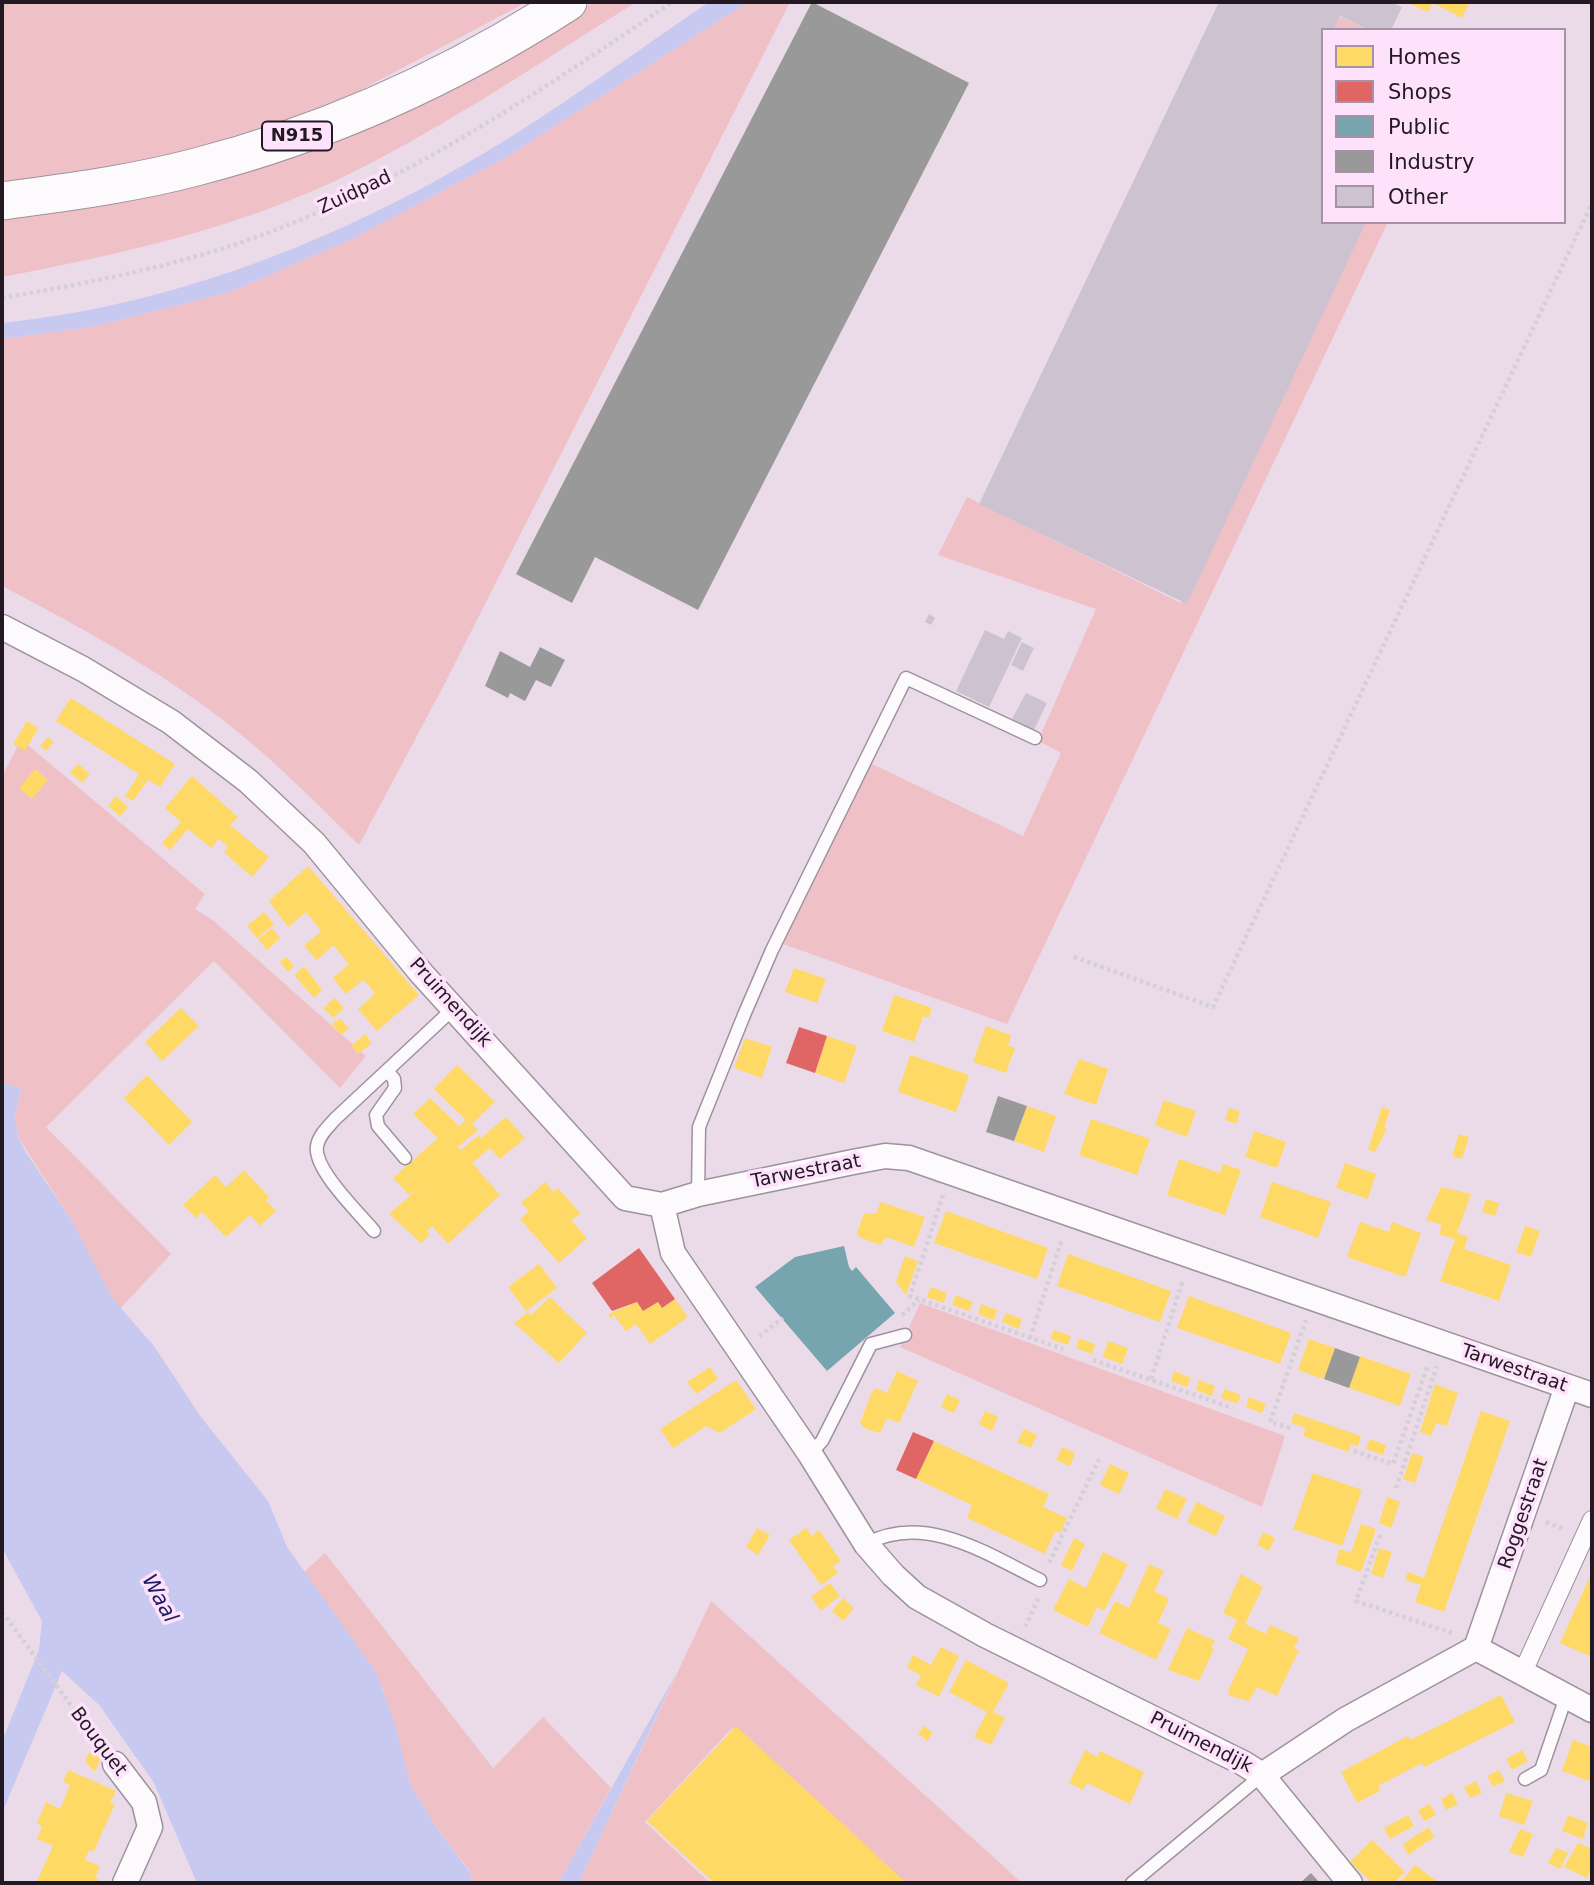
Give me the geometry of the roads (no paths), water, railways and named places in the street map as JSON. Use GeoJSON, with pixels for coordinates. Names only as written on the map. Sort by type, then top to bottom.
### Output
{"type":"FeatureCollection","features":[{"type":"Feature","properties":{"kind":"main road","name":"N915"},"geometry":{"type":"LineString","coordinates":[[2,201],[85,190],[195,167],[314,131],[423,85],[525,30],[568,2]]}},
{"type":"Feature","properties":{"kind":"street","name":"Pruimendijk"},"geometry":{"type":"LineString","coordinates":[[2,627],[83,669],[171,722],[248,781],[314,844],[454,1008],[625,1198],[662,1205],[673,1253],[810,1454],[866,1544],[917,1597],[1015,1650],[1243,1763],[1262,1775],[1350,1883]]}},
{"type":"Feature","properties":{"kind":"street","name":"Tarwestraat"},"geometry":{"type":"LineString","coordinates":[[662,1205],[698,1194],[885,1156],[909,1157],[1592,1395]]}},
{"type":"Feature","properties":{"kind":"street","name":"Roggestraat"},"geometry":{"type":"LineString","coordinates":[[1478,1645],[1567,1387]]}},
{"type":"Feature","properties":{"kind":"street"},"geometry":{"type":"LineString","coordinates":[[1522,1674],[1592,1520]]}},
{"type":"Feature","properties":{"kind":"street"},"geometry":{"type":"LineString","coordinates":[[1262,1775],[1345,1720],[1478,1645],[1522,1674],[1592,1710]]}},
{"type":"Feature","properties":{"kind":"street","name":"Bouquet"},"geometry":{"type":"LineString","coordinates":[[115,1764],[144,1802],[150,1827],[125,1883]]}},
{"type":"Feature","properties":{"kind":"lane"},"geometry":{"type":"LineString","coordinates":[[698,1194],[699,1127],[744,1015],[772,950],[906,678],[1035,738]]}},
{"type":"Feature","properties":{"kind":"lane"},"geometry":{"type":"LineString","coordinates":[[374,1231],[324,1171],[317,1147],[322,1135],[335,1119],[454,1008]]}},
{"type":"Feature","properties":{"kind":"lane"},"geometry":{"type":"LineString","coordinates":[[387,1071],[394,1079],[395,1088],[376,1115],[378,1126],[405,1158]]}},
{"type":"Feature","properties":{"kind":"lane"},"geometry":{"type":"LineString","coordinates":[[810,1454],[822,1441],[871,1344],[905,1335]]}},
{"type":"Feature","properties":{"kind":"lane"},"geometry":{"type":"LineString","coordinates":[[866,1544],[894,1531],[960,1540],[1041,1580]]}},
{"type":"Feature","properties":{"kind":"lane"},"geometry":{"type":"LineString","coordinates":[[1525,1779],[1541,1770],[1566,1697]]}},
{"type":"Feature","properties":{"kind":"lane"},"geometry":{"type":"LineString","coordinates":[[1132,1883],[1262,1775]]}},
{"type":"Feature","properties":{"kind":"water"},"geometry":{"type":"Polygon","coordinates":[[[709,2],[748,2],[508,156],[352,239],[230,292],[95,326],[2,339],[2,323],[137,299],[267,259],[331,233],[453,171],[512,136],[709,2]]]}},
{"type":"Feature","properties":{"kind":"water","name":"Waal"},"geometry":{"type":"Polygon","coordinates":[[[2,1082],[21,1089],[15,1115],[18,1137],[70,1218],[113,1299],[154,1346],[201,1417],[268,1501],[287,1547],[376,1672],[394,1721],[410,1784],[434,1824],[469,1871],[473,1883],[197,1883],[154,1783],[100,1706],[62,1671],[2,1813],[2,1741],[39,1650],[42,1621],[2,1548],[2,1082]]]}},
{"type":"Feature","properties":{"kind":"water"},"geometry":{"type":"Polygon","coordinates":[[[677,1672],[579,1883],[558,1883],[677,1672]]]}}]}
